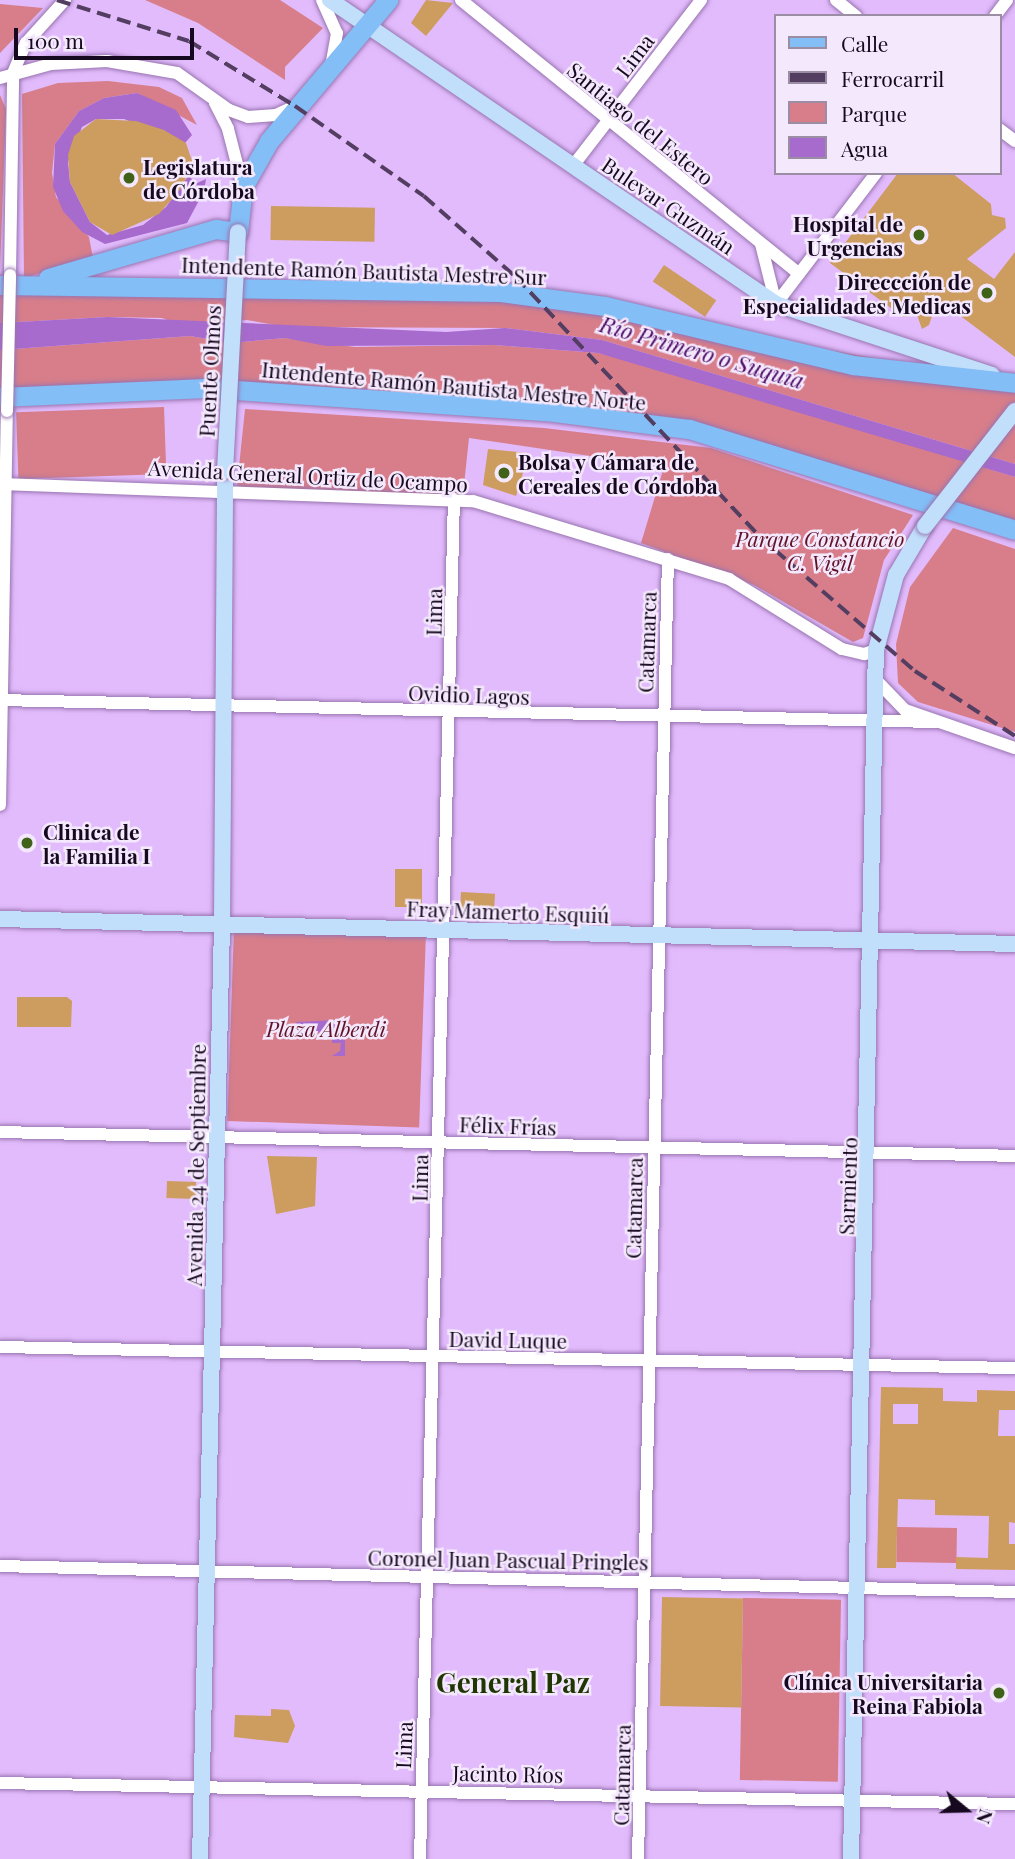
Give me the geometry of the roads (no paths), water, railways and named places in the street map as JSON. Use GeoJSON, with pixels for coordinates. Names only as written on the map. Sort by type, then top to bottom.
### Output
{"type":"FeatureCollection","features":[{"type":"Feature","properties":{"kind":"main road","name":"Bulevar Guzmán"},"geometry":{"type":"LineString","coordinates":[[330,0],[776,304],[1014,382]]}},
{"type":"Feature","properties":{"kind":"main road"},"geometry":{"type":"LineString","coordinates":[[12,281],[216,229],[238,232],[243,187],[295,106],[388,0]]}},
{"type":"Feature","properties":{"kind":"main road","name":"Puente Olmos"},"geometry":{"type":"LineString","coordinates":[[225,471],[238,232]]}},
{"type":"Feature","properties":{"kind":"main road","name":"Intendente Ramón Bautista Mestre Sur"},"geometry":{"type":"LineString","coordinates":[[12,281],[499,292],[605,306],[904,374],[1014,382]]}},
{"type":"Feature","properties":{"kind":"main road","name":"Intendente Ramón Bautista Mestre Norte"},"geometry":{"type":"LineString","coordinates":[[4,404],[206,388],[546,411],[689,429],[1015,530]]}},
{"type":"Feature","properties":{"kind":"main road","name":"Sarmiento"},"geometry":{"type":"LineString","coordinates":[[851,1859],[861,1366],[874,942],[876,650],[896,575],[925,526],[1015,411]]}},
{"type":"Feature","properties":{"kind":"main road","name":"Avenida 24 de Septiembre"},"geometry":{"type":"LineString","coordinates":[[200,1859],[222,924],[223,707],[217,488],[225,471]]}},
{"type":"Feature","properties":{"kind":"main road","name":"Fray Mamerto Esquiú"},"geometry":{"type":"LineString","coordinates":[[0,919],[1015,944]]}},
{"type":"Feature","properties":{"kind":"street"},"geometry":{"type":"LineString","coordinates":[[0,805],[4,404],[12,281],[13,73],[26,43],[65,0]]}},
{"type":"Feature","properties":{"kind":"street"},"geometry":{"type":"LineString","coordinates":[[322,0],[337,33],[331,65]]}},
{"type":"Feature","properties":{"kind":"street","name":"Santiago del Estero"},"geometry":{"type":"LineString","coordinates":[[461,0],[607,122],[799,274]]}},
{"type":"Feature","properties":{"kind":"street","name":"Lima"},"geometry":{"type":"LineString","coordinates":[[572,167],[701,0]]}},
{"type":"Feature","properties":{"kind":"street"},"geometry":{"type":"LineString","coordinates":[[836,0],[854,14]]}},
{"type":"Feature","properties":{"kind":"street"},"geometry":{"type":"LineString","coordinates":[[0,78],[13,73],[107,61],[164,69],[201,87],[229,110],[248,117],[276,115],[295,106]]}},
{"type":"Feature","properties":{"kind":"street"},"geometry":{"type":"LineString","coordinates":[[201,87],[225,122],[243,187]]}},
{"type":"Feature","properties":{"kind":"street"},"geometry":{"type":"LineString","coordinates":[[776,304],[874,175]]}},
{"type":"Feature","properties":{"kind":"street"},"geometry":{"type":"LineString","coordinates":[[761,244],[776,304]]}},
{"type":"Feature","properties":{"kind":"street"},"geometry":{"type":"LineString","coordinates":[[225,471],[246,490]]}},
{"type":"Feature","properties":{"kind":"street","name":"Avenida General Ortiz de Ocampo"},"geometry":{"type":"LineString","coordinates":[[3,484],[217,488],[454,499],[668,559],[729,579],[842,649],[864,654],[876,650]]}},
{"type":"Feature","properties":{"kind":"street","name":"Lima"},"geometry":{"type":"LineString","coordinates":[[420,1859],[454,499]]}},
{"type":"Feature","properties":{"kind":"street","name":"Catamarca"},"geometry":{"type":"LineString","coordinates":[[638,1859],[668,559]]}},
{"type":"Feature","properties":{"kind":"street","name":"Ovidio Lagos"},"geometry":{"type":"LineString","coordinates":[[876,680],[905,710],[1015,748]]}},
{"type":"Feature","properties":{"kind":"street","name":"Ovidio Lagos"},"geometry":{"type":"LineString","coordinates":[[1,700],[875,724],[937,722]]}},
{"type":"Feature","properties":{"kind":"street","name":"Félix Frías"},"geometry":{"type":"LineString","coordinates":[[0,1132],[869,1155],[1015,1156]]}},
{"type":"Feature","properties":{"kind":"street","name":"David Luque"},"geometry":{"type":"LineString","coordinates":[[0,1347],[1015,1368]]}},
{"type":"Feature","properties":{"kind":"street","name":"Coronel Juan Pascual Pringles"},"geometry":{"type":"LineString","coordinates":[[0,1566],[1015,1592]]}},
{"type":"Feature","properties":{"kind":"street","name":"Jacinto Ríos"},"geometry":{"type":"LineString","coordinates":[[0,1783],[640,1794],[1015,1804]]}},
{"type":"Feature","properties":{"kind":"water"},"geometry":{"type":"Polygon","coordinates":[[[137,93],[176,110],[192,135],[185,143],[124,119],[96,119],[82,127],[68,162],[70,182],[90,222],[107,235],[143,225],[166,207],[189,175],[195,184],[206,179],[204,191],[187,223],[105,244],[82,232],[63,211],[53,187],[55,144],[79,111],[104,98],[137,93]]]}},
{"type":"Feature","properties":{"kind":"water"},"geometry":{"type":"Polygon","coordinates":[[[108,317],[446,332],[505,328],[602,340],[1015,464],[1015,477],[598,353],[495,345],[326,346],[285,338],[231,343],[190,336],[0,350],[0,323],[108,317]]]}},
{"type":"Feature","properties":{"kind":"water"},"geometry":{"type":"Polygon","coordinates":[[[339,1020],[345,1023],[345,1056],[332,1056],[340,1051],[341,1043],[332,1043],[332,1031],[296,1035],[296,1022],[339,1020]]]}},
{"type":"Feature","properties":{"kind":"railway"},"geometry":{"type":"LineString","coordinates":[[57,0],[189,41],[295,106],[424,196],[516,277],[759,536],[915,671],[1015,736]]}},
{"type":"Feature","properties":{"kind":"place","name":"Legislatura de Córdoba"},"geometry":{"type":"Point","coordinates":[129,178]}},
{"type":"Feature","properties":{"kind":"place","name":"Hospital de Urgencias"},"geometry":{"type":"Point","coordinates":[919,235]}},
{"type":"Feature","properties":{"kind":"place","name":"Direccción de Especialidades Medicas"},"geometry":{"type":"Point","coordinates":[987,293]}},
{"type":"Feature","properties":{"kind":"place","name":"Bolsa y Cámara de Cereales de Córdoba"},"geometry":{"type":"Point","coordinates":[504,473]}},
{"type":"Feature","properties":{"kind":"place","name":"Clinica de la Familia I"},"geometry":{"type":"Point","coordinates":[27,843]}},
{"type":"Feature","properties":{"kind":"place","name":"Clínica Universitaria Reina Fabiola"},"geometry":{"type":"Point","coordinates":[999,1693]}},
{"type":"Feature","properties":{"kind":"district","name":"General Paz"},"geometry":{"type":"Point","coordinates":[513,1682]}},
{"type":"Feature","properties":{"kind":"water label","name":"Río Primero o Suquía"},"geometry":{"type":"Point","coordinates":[702,352]}},
{"type":"Feature","properties":{"kind":"park label","name":"Parque Constancio C. Vigil"},"geometry":{"type":"Point","coordinates":[820,550]}},
{"type":"Feature","properties":{"kind":"park label","name":"Plaza Alberdi"},"geometry":{"type":"Point","coordinates":[326,1028]}}]}
